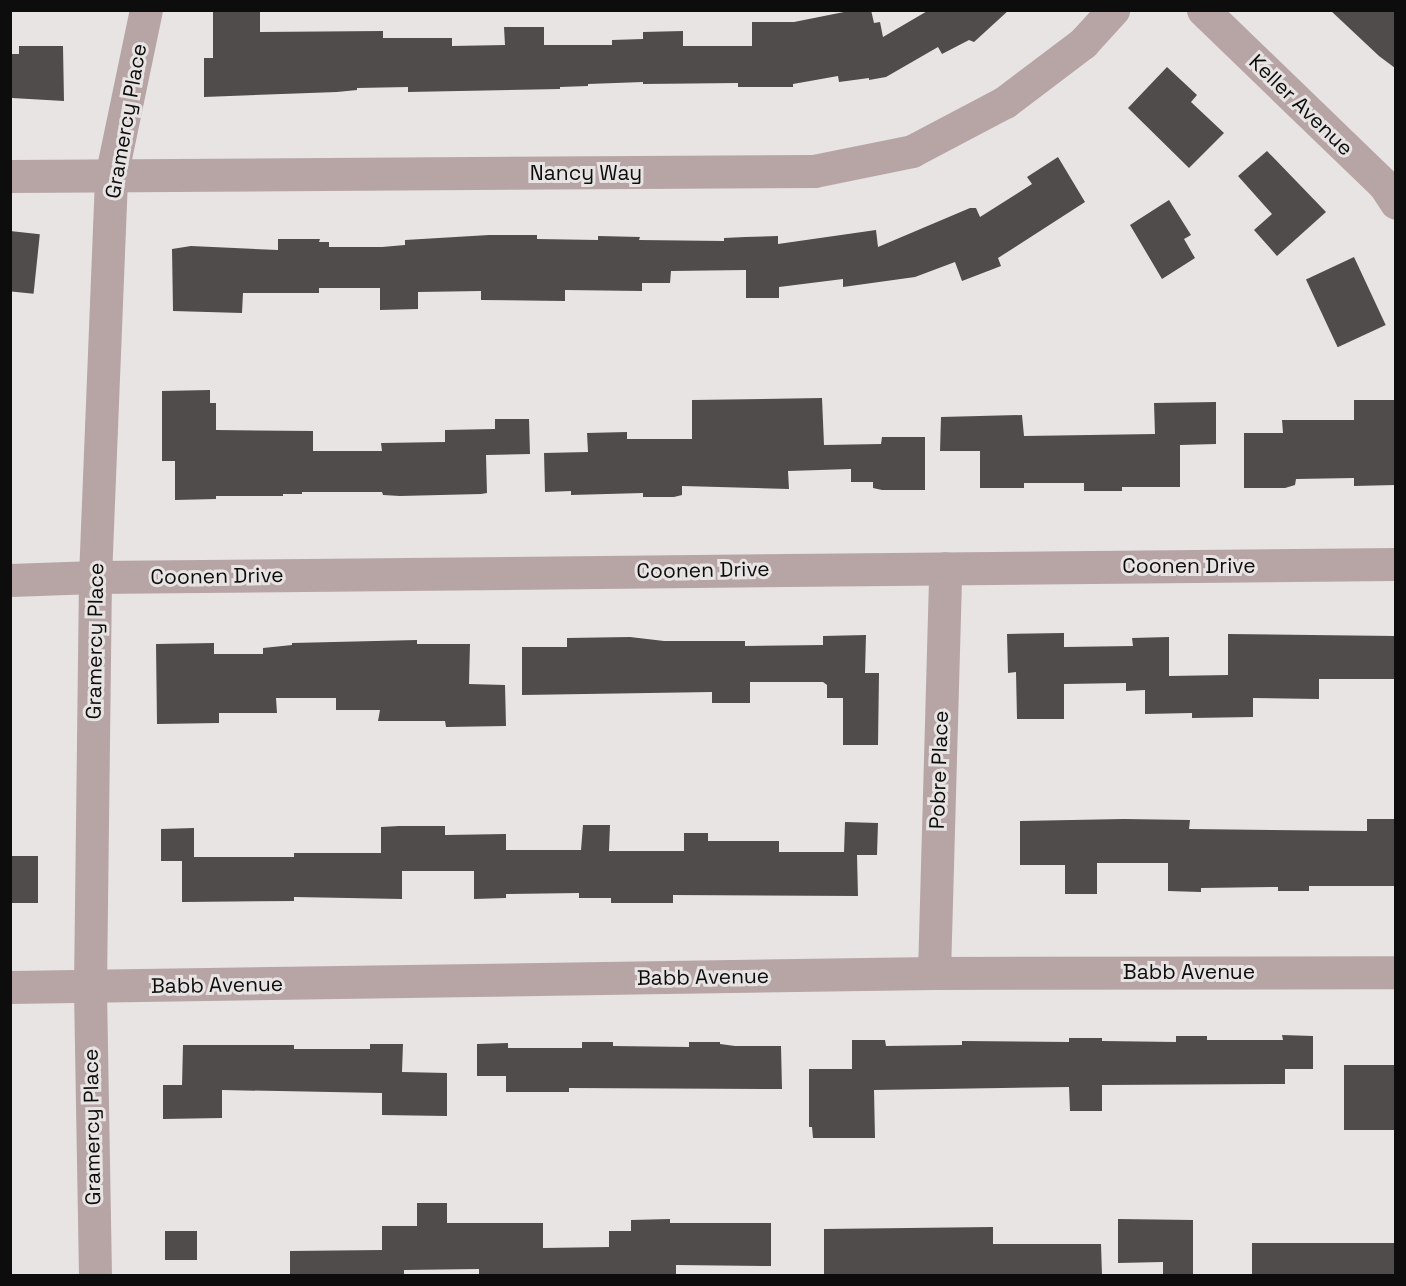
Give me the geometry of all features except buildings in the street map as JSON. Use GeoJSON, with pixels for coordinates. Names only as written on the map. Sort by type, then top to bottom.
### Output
{"type":"FeatureCollection","features":[{"type":"Feature","properties":{"kind":"street","name":"Gramercy Place"},"geometry":{"type":"LineString","coordinates":[[94,1275],[90,987],[95,577],[111,177],[146,10]]}},
{"type":"Feature","properties":{"kind":"street","name":"Nancy Way"},"geometry":{"type":"LineString","coordinates":[[10,176],[814,171],[912,151],[1005,102],[1083,43],[1113,10]]}},
{"type":"Feature","properties":{"kind":"street","name":"Keller Avenue"},"geometry":{"type":"LineString","coordinates":[[1203,10],[1384,186],[1395,203]]}},
{"type":"Feature","properties":{"kind":"street","name":"Coonen Drive"},"geometry":{"type":"LineString","coordinates":[[10,580],[95,577],[1395,564]]}},
{"type":"Feature","properties":{"kind":"street","name":"Pobre Place"},"geometry":{"type":"LineString","coordinates":[[934,973],[945,568]]}},
{"type":"Feature","properties":{"kind":"street","name":"Babb Avenue"},"geometry":{"type":"LineString","coordinates":[[10,987],[934,973],[1395,972]]}}]}
